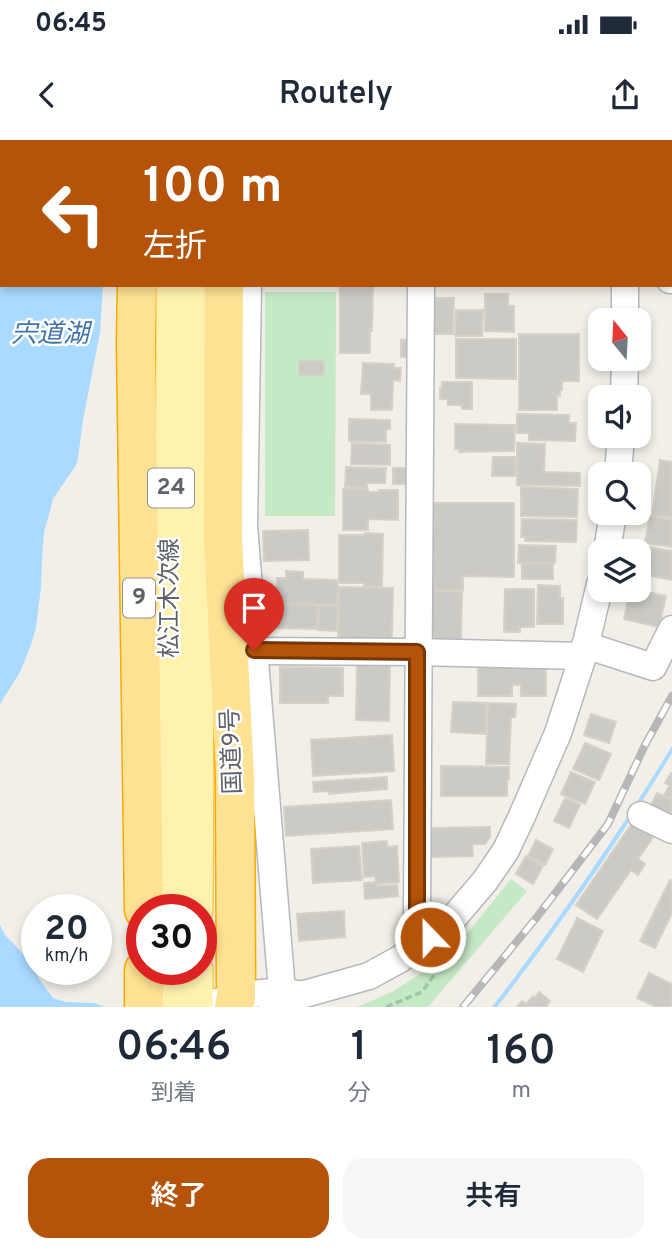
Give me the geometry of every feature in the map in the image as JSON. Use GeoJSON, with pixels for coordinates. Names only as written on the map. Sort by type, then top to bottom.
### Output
{"type":"FeatureCollection","features":[{"type":"Feature","properties":{"kind":"highway","name":"9"},"geometry":{"type":"LineString","coordinates":[[137,287],[144,894]]}},
{"type":"Feature","properties":{"kind":"highway","name":"国道9号"},"geometry":{"type":"LineString","coordinates":[[224,287],[223,540],[235,775],[226,1004]]}},
{"type":"Feature","properties":{"kind":"highway"},"geometry":{"type":"LineString","coordinates":[[144,985],[144,1007]]}},
{"type":"Feature","properties":{"kind":"main road","name":"松江木次線"},"geometry":{"type":"LineString","coordinates":[[173,287],[184,689],[196,894]]}},
{"type":"Feature","properties":{"kind":"main road","name":"松江木次線"},"geometry":{"type":"LineString","coordinates":[[172,894],[184,689],[199,287]]}},
{"type":"Feature","properties":{"kind":"main road"},"geometry":{"type":"LineString","coordinates":[[170,985],[171,1007]]}},
{"type":"Feature","properties":{"kind":"main road"},"geometry":{"type":"LineString","coordinates":[[196,985],[196,1007]]}},
{"type":"Feature","properties":{"kind":"street"},"geometry":{"type":"LineString","coordinates":[[248,287],[244,526],[285,998]]}},
{"type":"Feature","properties":{"kind":"street"},"geometry":{"type":"LineString","coordinates":[[421,287],[417,911],[436,945]]}},
{"type":"Feature","properties":{"kind":"street"},"geometry":{"type":"LineString","coordinates":[[625,287],[625,308]]}},
{"type":"Feature","properties":{"kind":"street"},"geometry":{"type":"LineString","coordinates":[[226,1004],[262,992],[285,998],[369,976],[400,959],[436,945],[506,850],[522,816],[558,733],[596,602]]}},
{"type":"Feature","properties":{"kind":"street"},"geometry":{"type":"LineString","coordinates":[[254,650],[584,650],[653,667],[672,629]]}},
{"type":"Feature","properties":{"kind":"street"},"geometry":{"type":"LineString","coordinates":[[641,815],[672,830]]}},
{"type":"Feature","properties":{"kind":"path"},"geometry":{"type":"LineString","coordinates":[[386,1007],[422,992],[442,964],[436,945]]}},
{"type":"Feature","properties":{"kind":"green space"},"geometry":{"type":"Polygon","coordinates":[[[265,292],[336,292],[335,516],[265,516],[265,292]]]}},
{"type":"Feature","properties":{"kind":"green space"},"geometry":{"type":"Polygon","coordinates":[[[511,879],[527,891],[428,1007],[357,1007],[392,992],[434,965],[465,936],[511,879]]]}},
{"type":"Feature","properties":{"kind":"water","name":"宍道湖"},"geometry":{"type":"Polygon","coordinates":[[[0,287],[103,287],[100,332],[78,458],[53,499],[44,533],[41,588],[31,645],[20,672],[0,704],[0,287]]]}},
{"type":"Feature","properties":{"kind":"water"},"geometry":{"type":"Polygon","coordinates":[[[672,746],[672,753],[588,883],[497,1007],[492,1007],[586,879],[672,746]]]}},
{"type":"Feature","properties":{"kind":"water"},"geometry":{"type":"Polygon","coordinates":[[[0,925],[5,935],[21,952],[21,985],[43,985],[53,998],[66,1002],[94,1003],[104,1007],[0,1007],[0,925]]]}},
{"type":"Feature","properties":{"kind":"building"},"geometry":{"type":"Polygon","coordinates":[[[340,288],[373,288],[370,353],[340,353],[340,288]]]}},
{"type":"Feature","properties":{"kind":"building"},"geometry":{"type":"Polygon","coordinates":[[[485,294],[508,294],[508,306],[514,306],[514,332],[485,331],[485,294]]]}},
{"type":"Feature","properties":{"kind":"building"},"geometry":{"type":"Polygon","coordinates":[[[429,298],[454,298],[453,334],[428,334],[429,298]]]}},
{"type":"Feature","properties":{"kind":"building"},"geometry":{"type":"Polygon","coordinates":[[[456,310],[483,310],[482,336],[455,336],[456,310]]]}},
{"type":"Feature","properties":{"kind":"building"},"geometry":{"type":"Polygon","coordinates":[[[519,334],[579,334],[579,381],[562,381],[560,396],[557,395],[557,410],[519,410],[519,334]]]}},
{"type":"Feature","properties":{"kind":"building"},"geometry":{"type":"Polygon","coordinates":[[[410,339],[411,357],[401,357],[401,340],[410,339]]]}},
{"type":"Feature","properties":{"kind":"building"},"geometry":{"type":"Polygon","coordinates":[[[456,339],[516,339],[516,379],[456,378],[456,339]]]}},
{"type":"Feature","properties":{"kind":"building"},"geometry":{"type":"Polygon","coordinates":[[[299,361],[324,361],[324,375],[299,375],[299,361]]]}},
{"type":"Feature","properties":{"kind":"building"},"geometry":{"type":"Polygon","coordinates":[[[363,363],[394,364],[394,368],[401,368],[400,381],[393,380],[392,410],[371,410],[371,394],[361,394],[363,363]]]}},
{"type":"Feature","properties":{"kind":"building"},"geometry":{"type":"Polygon","coordinates":[[[442,382],[472,382],[472,409],[462,409],[462,405],[448,405],[448,399],[440,399],[442,382]]]}},
{"type":"Feature","properties":{"kind":"building"},"geometry":{"type":"Polygon","coordinates":[[[517,414],[569,415],[569,423],[576,423],[575,441],[529,440],[529,433],[517,433],[517,414]]]}},
{"type":"Feature","properties":{"kind":"building"},"geometry":{"type":"Polygon","coordinates":[[[349,419],[390,420],[390,429],[386,429],[386,442],[349,441],[349,419]]]}},
{"type":"Feature","properties":{"kind":"building"},"geometry":{"type":"Polygon","coordinates":[[[455,424],[515,425],[514,451],[459,452],[459,449],[455,449],[455,424]]]}},
{"type":"Feature","properties":{"kind":"building"},"geometry":{"type":"Polygon","coordinates":[[[352,443],[390,445],[390,465],[351,464],[352,443]]]}},
{"type":"Feature","properties":{"kind":"building"},"geometry":{"type":"Polygon","coordinates":[[[517,443],[545,444],[544,472],[580,473],[580,486],[517,485],[517,443]]]}},
{"type":"Feature","properties":{"kind":"building"},"geometry":{"type":"Polygon","coordinates":[[[493,457],[515,457],[515,476],[492,476],[493,457]]]}},
{"type":"Feature","properties":{"kind":"building"},"geometry":{"type":"Polygon","coordinates":[[[660,460],[672,462],[672,518],[652,515],[660,460]]]}},
{"type":"Feature","properties":{"kind":"building"},"geometry":{"type":"Polygon","coordinates":[[[346,467],[386,468],[385,483],[367,483],[367,487],[345,487],[346,467]]]}},
{"type":"Feature","properties":{"kind":"building"},"geometry":{"type":"Polygon","coordinates":[[[393,468],[410,468],[410,484],[393,484],[393,468]]]}},
{"type":"Feature","properties":{"kind":"building"},"geometry":{"type":"Polygon","coordinates":[[[521,487],[578,489],[577,517],[521,516],[521,487]]]}},
{"type":"Feature","properties":{"kind":"building"},"geometry":{"type":"Polygon","coordinates":[[[343,489],[368,489],[368,492],[398,490],[398,520],[368,519],[368,530],[343,530],[343,489]]]}},
{"type":"Feature","properties":{"kind":"building"},"geometry":{"type":"Polygon","coordinates":[[[427,503],[514,503],[514,577],[463,576],[463,590],[427,590],[427,503]]]}},
{"type":"Feature","properties":{"kind":"building"},"geometry":{"type":"Polygon","coordinates":[[[651,516],[672,520],[672,547],[651,544],[651,539],[646,539],[651,516]]]}},
{"type":"Feature","properties":{"kind":"building"},"geometry":{"type":"Polygon","coordinates":[[[522,519],[577,520],[576,542],[525,541],[525,537],[521,537],[522,519]]]}},
{"type":"Feature","properties":{"kind":"building"},"geometry":{"type":"Polygon","coordinates":[[[308,530],[309,560],[264,561],[263,531],[308,530]]]}},
{"type":"Feature","properties":{"kind":"building"},"geometry":{"type":"Polygon","coordinates":[[[383,534],[382,587],[364,586],[364,583],[339,583],[339,535],[383,534]]]}},
{"type":"Feature","properties":{"kind":"building"},"geometry":{"type":"Polygon","coordinates":[[[519,545],[556,546],[555,563],[518,563],[519,545]]]}},
{"type":"Feature","properties":{"kind":"building"},"geometry":{"type":"Polygon","coordinates":[[[651,547],[672,551],[672,580],[651,576],[651,547]]]}},
{"type":"Feature","properties":{"kind":"building"},"geometry":{"type":"Polygon","coordinates":[[[522,564],[553,564],[553,579],[522,579],[522,564]]]}},
{"type":"Feature","properties":{"kind":"building"},"geometry":{"type":"Polygon","coordinates":[[[286,571],[303,572],[303,579],[338,580],[337,605],[264,602],[265,587],[277,588],[277,578],[286,578],[286,571]]]}},
{"type":"Feature","properties":{"kind":"building"},"geometry":{"type":"Polygon","coordinates":[[[538,585],[560,586],[563,624],[537,624],[538,585]]]}},
{"type":"Feature","properties":{"kind":"building"},"geometry":{"type":"Polygon","coordinates":[[[339,587],[393,588],[392,639],[338,639],[339,587]]]}},
{"type":"Feature","properties":{"kind":"building"},"geometry":{"type":"Polygon","coordinates":[[[505,589],[534,589],[534,627],[520,627],[520,632],[504,632],[505,589]]]}},
{"type":"Feature","properties":{"kind":"building"},"geometry":{"type":"Polygon","coordinates":[[[431,591],[462,592],[461,641],[438,641],[430,632],[431,591]]]}},
{"type":"Feature","properties":{"kind":"building"},"geometry":{"type":"Polygon","coordinates":[[[651,593],[666,596],[659,627],[624,619],[628,602],[651,602],[651,593]]]}},
{"type":"Feature","properties":{"kind":"building"},"geometry":{"type":"Polygon","coordinates":[[[276,604],[318,605],[317,629],[275,628],[276,604]]]}},
{"type":"Feature","properties":{"kind":"building"},"geometry":{"type":"Polygon","coordinates":[[[319,606],[338,606],[337,631],[318,630],[319,606]]]}},
{"type":"Feature","properties":{"kind":"building"},"geometry":{"type":"Polygon","coordinates":[[[357,665],[390,666],[389,721],[356,720],[357,665]]]}},
{"type":"Feature","properties":{"kind":"building"},"geometry":{"type":"Polygon","coordinates":[[[280,667],[343,668],[343,696],[328,696],[328,703],[280,703],[280,667]]]}},
{"type":"Feature","properties":{"kind":"building"},"geometry":{"type":"Polygon","coordinates":[[[478,667],[546,667],[546,696],[521,696],[521,685],[512,685],[512,696],[478,696],[478,667]]]}},
{"type":"Feature","properties":{"kind":"building"},"geometry":{"type":"Polygon","coordinates":[[[453,702],[487,703],[485,734],[451,732],[453,702]]]}},
{"type":"Feature","properties":{"kind":"building"},"geometry":{"type":"Polygon","coordinates":[[[488,703],[516,704],[515,717],[511,717],[509,764],[486,764],[488,703]]]}},
{"type":"Feature","properties":{"kind":"building"},"geometry":{"type":"Polygon","coordinates":[[[591,714],[616,722],[609,743],[584,735],[591,714]]]}},
{"type":"Feature","properties":{"kind":"building"},"geometry":{"type":"Polygon","coordinates":[[[392,735],[394,771],[313,776],[311,740],[392,735]]]}},
{"type":"Feature","properties":{"kind":"building"},"geometry":{"type":"Polygon","coordinates":[[[585,743],[611,754],[599,780],[573,769],[585,743]]]}},
{"type":"Feature","properties":{"kind":"building"},"geometry":{"type":"Polygon","coordinates":[[[441,766],[509,767],[507,796],[441,796],[441,766]]]}},
{"type":"Feature","properties":{"kind":"building"},"geometry":{"type":"Polygon","coordinates":[[[571,772],[595,782],[585,804],[561,794],[571,772]]]}},
{"type":"Feature","properties":{"kind":"building"},"geometry":{"type":"Polygon","coordinates":[[[671,773],[672,800],[664,795],[670,785],[665,783],[671,773]]]}},
{"type":"Feature","properties":{"kind":"building"},"geometry":{"type":"Polygon","coordinates":[[[387,777],[387,789],[329,794],[329,791],[314,792],[313,782],[387,777]]]}},
{"type":"Feature","properties":{"kind":"building"},"geometry":{"type":"Polygon","coordinates":[[[657,793],[672,800],[672,815],[651,805],[657,793]]]}},
{"type":"Feature","properties":{"kind":"building"},"geometry":{"type":"Polygon","coordinates":[[[565,798],[580,805],[569,828],[554,821],[565,798]]]}},
{"type":"Feature","properties":{"kind":"building"},"geometry":{"type":"Polygon","coordinates":[[[391,800],[393,829],[286,836],[284,807],[391,800]]]}},
{"type":"Feature","properties":{"kind":"building"},"geometry":{"type":"Polygon","coordinates":[[[635,819],[656,833],[638,859],[645,864],[638,875],[631,870],[597,919],[576,905],[635,819]]]}},
{"type":"Feature","properties":{"kind":"building"},"geometry":{"type":"Polygon","coordinates":[[[490,827],[490,837],[485,844],[472,844],[473,856],[430,857],[429,828],[490,827]]]}},
{"type":"Feature","properties":{"kind":"building"},"geometry":{"type":"Polygon","coordinates":[[[536,840],[553,849],[545,865],[528,856],[536,840]]]}},
{"type":"Feature","properties":{"kind":"building"},"geometry":{"type":"Polygon","coordinates":[[[387,841],[387,847],[397,846],[399,882],[376,884],[375,876],[364,877],[362,843],[387,841]]]}},
{"type":"Feature","properties":{"kind":"building"},"geometry":{"type":"Polygon","coordinates":[[[359,846],[362,880],[313,883],[311,849],[359,846]]]}},
{"type":"Feature","properties":{"kind":"building"},"geometry":{"type":"Polygon","coordinates":[[[526,856],[543,866],[533,884],[516,874],[526,856]]]}},
{"type":"Feature","properties":{"kind":"building"},"geometry":{"type":"Polygon","coordinates":[[[670,880],[672,913],[655,948],[640,941],[670,880]]]}},
{"type":"Feature","properties":{"kind":"building"},"geometry":{"type":"Polygon","coordinates":[[[377,882],[377,886],[397,885],[398,896],[365,899],[364,883],[377,882]]]}},
{"type":"Feature","properties":{"kind":"building"},"geometry":{"type":"Polygon","coordinates":[[[344,911],[345,937],[299,941],[297,914],[344,911]]]}},
{"type":"Feature","properties":{"kind":"building"},"geometry":{"type":"Polygon","coordinates":[[[577,918],[603,931],[583,972],[557,959],[577,918]]]}},
{"type":"Feature","properties":{"kind":"building"},"geometry":{"type":"Polygon","coordinates":[[[649,973],[672,984],[672,1007],[656,1007],[637,998],[649,973]]]}},
{"type":"Feature","properties":{"kind":"building"},"geometry":{"type":"Polygon","coordinates":[[[539,992],[550,1001],[546,1007],[517,1007],[522,1001],[526,1004],[533,996],[535,998],[539,992]]]}},
{"type":"Feature","properties":{"kind":"railway"},"geometry":{"type":"LineString","coordinates":[[463,1007],[537,917],[608,824],[645,745],[672,696]]}},
{"type":"Feature","properties":{"kind":"route"},"geometry":{"type":"LineString","coordinates":[[254,650],[417,652],[417,911],[430,937]]}}]}
